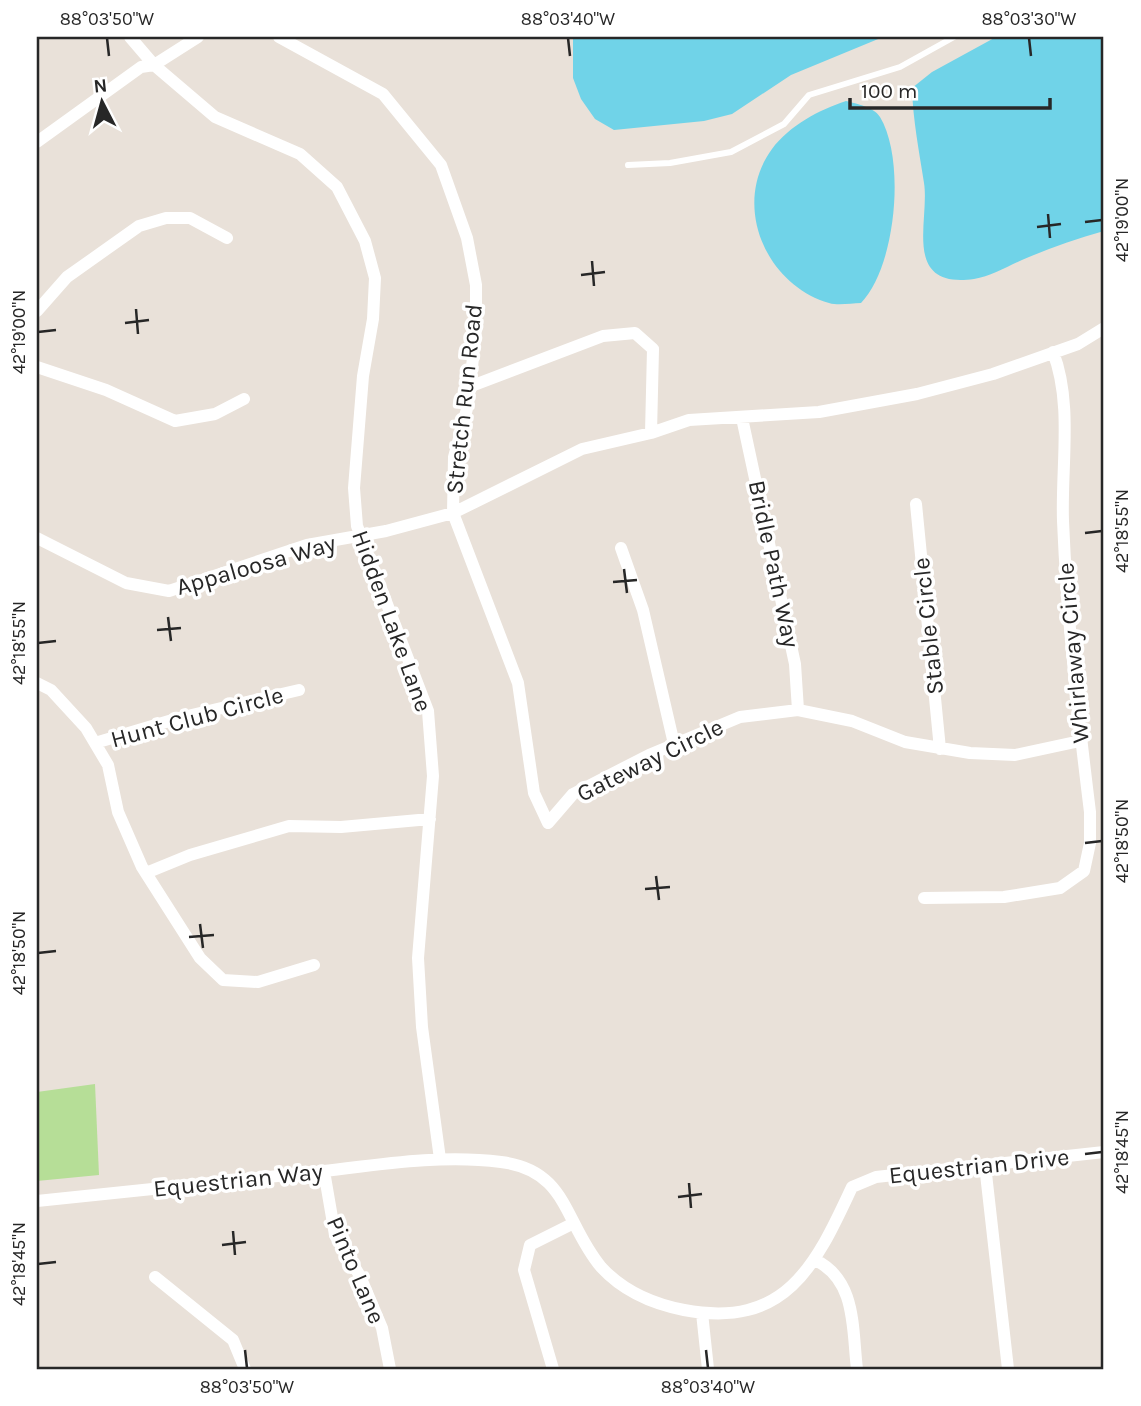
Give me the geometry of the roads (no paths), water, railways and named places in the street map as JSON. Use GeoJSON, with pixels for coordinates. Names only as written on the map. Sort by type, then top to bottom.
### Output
{"type":"FeatureCollection","features":[{"type":"Feature","properties":{"kind":"street","name":"Hidden Lake Lane"},"geometry":{"type":"LineString","coordinates":[[130,37],[154,65],[215,117],[300,154],[337,187],[365,241],[375,278],[373,319],[355,449],[354,488],[361,536],[428,711],[433,776],[418,958],[422,1027],[440,1158]]}},
{"type":"Feature","properties":{"kind":"street"},"geometry":{"type":"LineString","coordinates":[[37,142],[141,67],[154,65],[198,37]]}},
{"type":"Feature","properties":{"kind":"street","name":"Stretch Run Road"},"geometry":{"type":"LineString","coordinates":[[279,37],[383,94],[441,165],[467,238],[476,285],[476,330],[470,387],[454,457],[453,513]]}},
{"type":"Feature","properties":{"kind":"street"},"geometry":{"type":"LineString","coordinates":[[37,311],[67,277],[139,226],[166,218],[190,218],[227,239]]}},
{"type":"Feature","properties":{"kind":"street","name":"Appaloosa Way"},"geometry":{"type":"LineString","coordinates":[[37,538],[126,583],[169,591],[282,552],[453,513],[582,449],[652,433],[689,420],[819,412],[885,400],[993,374],[1078,344],[1104,328]]}},
{"type":"Feature","properties":{"kind":"street"},"geometry":{"type":"LineString","coordinates":[[470,387],[603,336],[635,333],[653,349],[652,433]]}},
{"type":"Feature","properties":{"kind":"street","name":"Whirlaway Circle"},"geometry":{"type":"LineString","coordinates":[[924,898],[1004,897],[1060,888],[1084,871],[1090,843],[1090,811],[1067,609],[1063,408],[1059,366],[1053,352]]}},
{"type":"Feature","properties":{"kind":"street"},"geometry":{"type":"LineString","coordinates":[[37,367],[106,390],[175,421],[215,414],[244,399]]}},
{"type":"Feature","properties":{"kind":"street","name":"Bridle Path Way"},"geometry":{"type":"LineString","coordinates":[[742,418],[793,651],[798,710]]}},
{"type":"Feature","properties":{"kind":"street","name":"Stable Circle"},"geometry":{"type":"LineString","coordinates":[[916,504],[940,749]]}},
{"type":"Feature","properties":{"kind":"street","name":"Gateway Circle"},"geometry":{"type":"LineString","coordinates":[[453,513],[518,683],[534,793],[548,823],[573,794],[674,744],[740,717],[798,710],[852,721],[905,742],[940,749],[1015,755],[1080,741]]}},
{"type":"Feature","properties":{"kind":"street"},"geometry":{"type":"LineString","coordinates":[[621,548],[643,610],[674,744]]}},
{"type":"Feature","properties":{"kind":"street"},"geometry":{"type":"LineString","coordinates":[[37,683],[51,690],[86,728],[95,743],[108,765],[118,812],[146,873],[200,958],[223,980],[258,982],[313,965]]}},
{"type":"Feature","properties":{"kind":"street","name":"Hunt Club Circle"},"geometry":{"type":"LineString","coordinates":[[95,743],[179,718],[299,690]]}},
{"type":"Feature","properties":{"kind":"street"},"geometry":{"type":"LineString","coordinates":[[146,873],[190,855],[289,827],[341,827],[430,819]]}},
{"type":"Feature","properties":{"kind":"street","name":"Equestrian Drive"},"geometry":{"type":"LineString","coordinates":[[440,1158],[523,1165],[552,1183],[573,1223],[603,1269],[637,1296],[702,1313],[753,1311],[793,1287],[815,1260],[852,1186],[876,1177],[1104,1152]]}},
{"type":"Feature","properties":{"kind":"street","name":"Equestrian Way"},"geometry":{"type":"LineString","coordinates":[[37,1201],[440,1158]]}},
{"type":"Feature","properties":{"kind":"street"},"geometry":{"type":"LineString","coordinates":[[985,1165],[1008,1369]]}},
{"type":"Feature","properties":{"kind":"street","name":"Pinto Lane"},"geometry":{"type":"LineString","coordinates":[[324,1171],[335,1235],[360,1276],[382,1328],[390,1369]]}},
{"type":"Feature","properties":{"kind":"street"},"geometry":{"type":"LineString","coordinates":[[553,1369],[524,1270],[530,1245],[573,1223]]}},
{"type":"Feature","properties":{"kind":"street"},"geometry":{"type":"LineString","coordinates":[[815,1260],[841,1278],[848,1297],[857,1369]]}},
{"type":"Feature","properties":{"kind":"street"},"geometry":{"type":"LineString","coordinates":[[155,1277],[233,1340],[245,1369]]}},
{"type":"Feature","properties":{"kind":"street"},"geometry":{"type":"LineString","coordinates":[[702,1313],[708,1369]]}},
{"type":"Feature","properties":{"kind":"lane"},"geometry":{"type":"LineString","coordinates":[[628,165],[670,163],[731,152],[784,124],[809,95],[900,67],[954,37]]}},
{"type":"Feature","properties":{"kind":"water"},"geometry":{"type":"Polygon","coordinates":[[[573,37],[883,37],[791,75],[732,114],[704,121],[614,130],[595,119],[581,99],[573,78],[573,37]]]}},
{"type":"Feature","properties":{"kind":"water"},"geometry":{"type":"Polygon","coordinates":[[[996,37],[1104,37],[1104,231],[1047,250],[988,275],[974,279],[951,279],[936,273],[928,263],[924,249],[924,183],[912,88],[932,72],[996,37]]]}},
{"type":"Feature","properties":{"kind":"water"},"geometry":{"type":"Polygon","coordinates":[[[846,101],[870,108],[880,117],[888,136],[895,185],[889,240],[873,286],[861,303],[837,304],[807,294],[788,279],[772,261],[755,218],[755,194],[760,171],[779,140],[806,119],[846,101]]]}}]}
